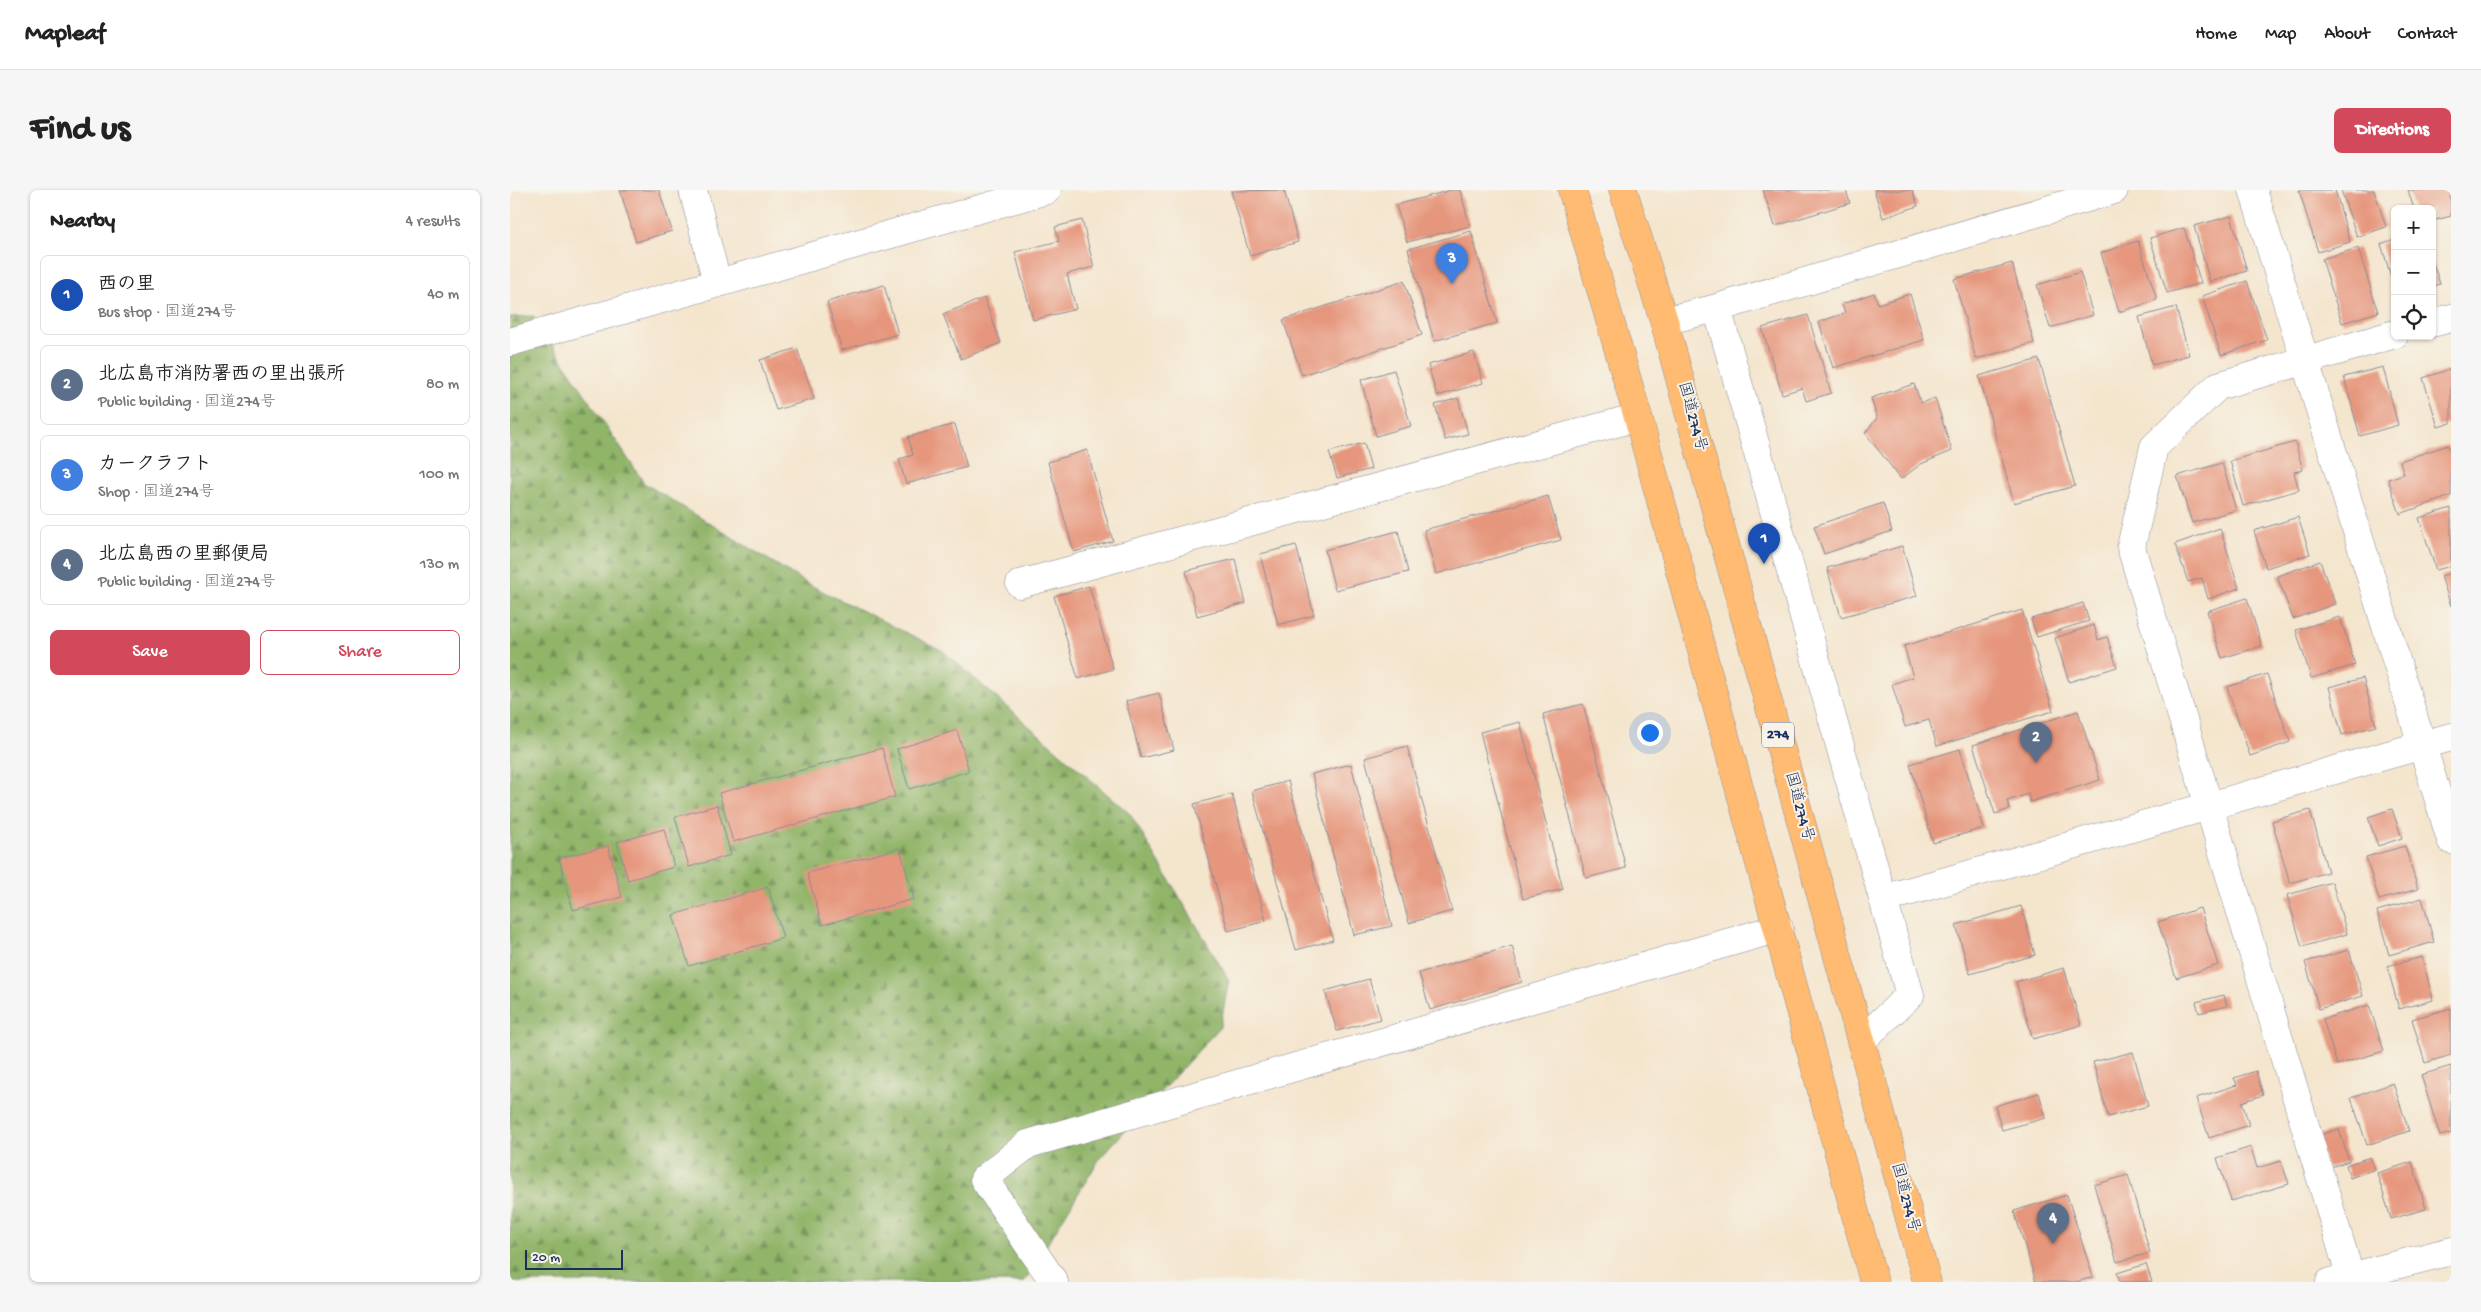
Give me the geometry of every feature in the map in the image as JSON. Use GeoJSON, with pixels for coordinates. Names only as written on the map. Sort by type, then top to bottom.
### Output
{"type":"FeatureCollection","features":[{"type":"Feature","properties":{"kind":"highway"},"geometry":{"type":"LineString","coordinates":[[1572,190],[1638,417],[1779,928],[1874,1282]]}},
{"type":"Feature","properties":{"kind":"highway","name":"国道274号"},"geometry":{"type":"LineString","coordinates":[[1623,190],[1664,321],[1927,1282]]}},
{"type":"Feature","properties":{"kind":"street"},"geometry":{"type":"LineString","coordinates":[[692,190],[717,282]]}},
{"type":"Feature","properties":{"kind":"street"},"geometry":{"type":"LineString","coordinates":[[510,342],[1047,190]]}},
{"type":"Feature","properties":{"kind":"street"},"geometry":{"type":"LineString","coordinates":[[1664,321],[1716,308],[2114,190]]}},
{"type":"Feature","properties":{"kind":"street"},"geometry":{"type":"LineString","coordinates":[[2253,190],[2307,360],[2451,840]]}},
{"type":"Feature","properties":{"kind":"street"},"geometry":{"type":"LineString","coordinates":[[1716,308],[1910,996],[1862,1040]]}},
{"type":"Feature","properties":{"kind":"street"},"geometry":{"type":"LineString","coordinates":[[2436,322],[2451,318]]}},
{"type":"Feature","properties":{"kind":"street"},"geometry":{"type":"LineString","coordinates":[[2391,335],[2218,386],[2154,448],[2131,547],[2210,806],[2344,1280],[2451,1251]]}},
{"type":"Feature","properties":{"kind":"street"},"geometry":{"type":"LineString","coordinates":[[1020,584],[1638,417]]}},
{"type":"Feature","properties":{"kind":"street"},"geometry":{"type":"LineString","coordinates":[[1883,899],[2451,737]]}},
{"type":"Feature","properties":{"kind":"street"},"geometry":{"type":"LineString","coordinates":[[1054,1282],[984,1179],[1028,1144],[1779,928]]}},
{"type":"Feature","properties":{"kind":"green space"},"geometry":{"type":"Polygon","coordinates":[[[533,316],[644,483],[808,584],[943,651],[1130,814],[1229,980],[1220,1027],[1100,1158],[1024,1282],[510,1282],[510,317],[533,316]]]}},
{"type":"Feature","properties":{"kind":"building"},"geometry":{"type":"Polygon","coordinates":[[[620,190],[659,190],[672,231],[636,242],[620,190]]]}},
{"type":"Feature","properties":{"kind":"building"},"geometry":{"type":"Polygon","coordinates":[[[1284,190],[1298,242],[1250,256],[1231,191],[1284,190]]]}},
{"type":"Feature","properties":{"kind":"building"},"geometry":{"type":"Polygon","coordinates":[[[1451,190],[1460,190],[1470,226],[1407,242],[1396,205],[1451,190]]]}},
{"type":"Feature","properties":{"kind":"building"},"geometry":{"type":"Polygon","coordinates":[[[1763,190],[1846,190],[1850,203],[1775,226],[1763,190]]]}},
{"type":"Feature","properties":{"kind":"building"},"geometry":{"type":"Polygon","coordinates":[[[1874,190],[1912,190],[1918,206],[1883,218],[1874,190]]]}},
{"type":"Feature","properties":{"kind":"building"},"geometry":{"type":"Polygon","coordinates":[[[2299,190],[2335,190],[2350,242],[2318,252],[2299,190]]]}},
{"type":"Feature","properties":{"kind":"building"},"geometry":{"type":"Polygon","coordinates":[[[2341,190],[2374,190],[2386,227],[2357,237],[2341,190]]]}},
{"type":"Feature","properties":{"kind":"building"},"geometry":{"type":"Polygon","coordinates":[[[2408,190],[2450,190],[2451,216],[2436,220],[2436,205],[2413,205],[2408,190]]]}},
{"type":"Feature","properties":{"kind":"building"},"geometry":{"type":"Polygon","coordinates":[[[2231,216],[2247,271],[2210,282],[2194,226],[2231,216]]]}},
{"type":"Feature","properties":{"kind":"building"},"geometry":{"type":"Polygon","coordinates":[[[1082,220],[1094,267],[1067,274],[1076,309],[1033,320],[1015,252],[1059,241],[1055,227],[1082,220]]]}},
{"type":"Feature","properties":{"kind":"building"},"geometry":{"type":"Polygon","coordinates":[[[2184,228],[2201,283],[2167,293],[2150,238],[2184,228]]]}},
{"type":"Feature","properties":{"kind":"building"},"geometry":{"type":"Polygon","coordinates":[[[1471,231],[1497,323],[1434,341],[1408,249],[1471,231]]]}},
{"type":"Feature","properties":{"kind":"building"},"geometry":{"type":"Polygon","coordinates":[[[2391,240],[2391,276],[2381,244],[2391,240]]]}},
{"type":"Feature","properties":{"kind":"building"},"geometry":{"type":"Polygon","coordinates":[[[2138,241],[2157,300],[2119,312],[2101,253],[2138,241]]]}},
{"type":"Feature","properties":{"kind":"building"},"geometry":{"type":"Polygon","coordinates":[[[2358,248],[2378,312],[2342,323],[2322,259],[2358,248]]]}},
{"type":"Feature","properties":{"kind":"building"},"geometry":{"type":"Polygon","coordinates":[[[2012,263],[2034,343],[1976,359],[1954,279],[2012,263]]]}},
{"type":"Feature","properties":{"kind":"building"},"geometry":{"type":"Polygon","coordinates":[[[2080,272],[2093,315],[2050,328],[2037,285],[2080,272]]]}},
{"type":"Feature","properties":{"kind":"building"},"geometry":{"type":"Polygon","coordinates":[[[2436,272],[2440,284],[2436,286],[2436,272]]]}},
{"type":"Feature","properties":{"kind":"building"},"geometry":{"type":"Polygon","coordinates":[[[1404,281],[1422,335],[1302,375],[1283,320],[1404,281]]]}},
{"type":"Feature","properties":{"kind":"building"},"geometry":{"type":"Polygon","coordinates":[[[2247,281],[2267,340],[2221,355],[2202,296],[2247,281]]]}},
{"type":"Feature","properties":{"kind":"building"},"geometry":{"type":"Polygon","coordinates":[[[884,285],[898,334],[842,350],[827,302],[884,285]]]}},
{"type":"Feature","properties":{"kind":"building"},"geometry":{"type":"Polygon","coordinates":[[[1874,293],[1878,304],[1910,294],[1924,340],[1833,368],[1819,322],[1845,313],[1842,304],[1874,293]]]}},
{"type":"Feature","properties":{"kind":"building"},"geometry":{"type":"Polygon","coordinates":[[[984,298],[1001,343],[961,359],[943,314],[984,298]]]}},
{"type":"Feature","properties":{"kind":"building"},"geometry":{"type":"Polygon","coordinates":[[[2176,307],[2189,355],[2152,365],[2139,317],[2176,307]]]}},
{"type":"Feature","properties":{"kind":"building"},"geometry":{"type":"Polygon","coordinates":[[[1808,315],[1831,393],[1806,401],[1802,388],[1782,394],[1762,328],[1808,315]]]}},
{"type":"Feature","properties":{"kind":"building"},"geometry":{"type":"Polygon","coordinates":[[[797,348],[814,399],[776,410],[760,360],[797,348]]]}},
{"type":"Feature","properties":{"kind":"building"},"geometry":{"type":"Polygon","coordinates":[[[1474,352],[1483,383],[1437,396],[1428,365],[1474,352]]]}},
{"type":"Feature","properties":{"kind":"building"},"geometry":{"type":"Polygon","coordinates":[[[2039,359],[2075,486],[2014,503],[1979,376],[2039,359]]]}},
{"type":"Feature","properties":{"kind":"building"},"geometry":{"type":"Polygon","coordinates":[[[2383,367],[2398,425],[2360,436],[2344,377],[2383,367]]]}},
{"type":"Feature","properties":{"kind":"building"},"geometry":{"type":"Polygon","coordinates":[[[2451,369],[2451,423],[2438,427],[2423,378],[2451,369]]]}},
{"type":"Feature","properties":{"kind":"building"},"geometry":{"type":"Polygon","coordinates":[[[1394,370],[1411,426],[1376,436],[1361,380],[1394,370]]]}},
{"type":"Feature","properties":{"kind":"building"},"geometry":{"type":"Polygon","coordinates":[[[1914,384],[1921,403],[1935,398],[1952,451],[1921,464],[1901,479],[1865,433],[1877,418],[1871,398],[1914,384]]]}},
{"type":"Feature","properties":{"kind":"building"},"geometry":{"type":"Polygon","coordinates":[[[1458,398],[1468,434],[1445,440],[1435,405],[1458,398]]]}},
{"type":"Feature","properties":{"kind":"building"},"geometry":{"type":"Polygon","coordinates":[[[955,424],[967,467],[906,484],[899,459],[913,455],[908,437],[955,424]]]}},
{"type":"Feature","properties":{"kind":"building"},"geometry":{"type":"Polygon","coordinates":[[[2295,442],[2303,470],[2294,472],[2299,490],[2243,506],[2230,461],[2295,442]]]}},
{"type":"Feature","properties":{"kind":"building"},"geometry":{"type":"Polygon","coordinates":[[[1364,443],[1371,469],[1337,478],[1329,452],[1364,443]]]}},
{"type":"Feature","properties":{"kind":"building"},"geometry":{"type":"Polygon","coordinates":[[[2448,445],[2451,454],[2451,496],[2400,514],[2388,479],[2404,474],[2400,461],[2448,445]]]}},
{"type":"Feature","properties":{"kind":"building"},"geometry":{"type":"Polygon","coordinates":[[[1087,450],[1113,541],[1074,552],[1048,462],[1087,450]]]}},
{"type":"Feature","properties":{"kind":"building"},"geometry":{"type":"Polygon","coordinates":[[[2222,463],[2236,510],[2192,523],[2177,476],[2222,463]]]}},
{"type":"Feature","properties":{"kind":"building"},"geometry":{"type":"Polygon","coordinates":[[[1548,496],[1561,540],[1436,574],[1424,530],[1548,496]]]}},
{"type":"Feature","properties":{"kind":"building"},"geometry":{"type":"Polygon","coordinates":[[[1883,503],[1892,531],[1824,554],[1814,526],[1883,503]]]}},
{"type":"Feature","properties":{"kind":"building"},"geometry":{"type":"Polygon","coordinates":[[[2451,508],[2451,566],[2436,570],[2419,518],[2451,508]]]}},
{"type":"Feature","properties":{"kind":"building"},"geometry":{"type":"Polygon","coordinates":[[[2298,517],[2310,554],[2266,568],[2254,531],[2298,517]]]}},
{"type":"Feature","properties":{"kind":"building"},"geometry":{"type":"Polygon","coordinates":[[[2220,528],[2239,588],[2208,599],[2202,578],[2188,582],[2175,544],[2220,528]]]}},
{"type":"Feature","properties":{"kind":"building"},"geometry":{"type":"Polygon","coordinates":[[[1398,531],[1408,572],[1335,590],[1325,550],[1398,531]]]}},
{"type":"Feature","properties":{"kind":"building"},"geometry":{"type":"Polygon","coordinates":[[[1296,545],[1314,615],[1278,625],[1260,554],[1296,545]]]}},
{"type":"Feature","properties":{"kind":"building"},"geometry":{"type":"Polygon","coordinates":[[[1902,546],[1917,596],[1841,617],[1827,568],[1902,546]]]}},
{"type":"Feature","properties":{"kind":"building"},"geometry":{"type":"Polygon","coordinates":[[[1235,559],[1246,603],[1197,616],[1186,571],[1235,559]]]}},
{"type":"Feature","properties":{"kind":"building"},"geometry":{"type":"Polygon","coordinates":[[[2320,561],[2335,604],[2293,619],[2277,576],[2320,561]]]}},
{"type":"Feature","properties":{"kind":"building"},"geometry":{"type":"Polygon","coordinates":[[[2451,573],[2451,606],[2441,576],[2451,573]]]}},
{"type":"Feature","properties":{"kind":"building"},"geometry":{"type":"Polygon","coordinates":[[[1089,586],[1113,669],[1078,679],[1054,596],[1089,586]]]}},
{"type":"Feature","properties":{"kind":"building"},"geometry":{"type":"Polygon","coordinates":[[[2247,598],[2262,646],[2222,658],[2207,611],[2247,598]]]}},
{"type":"Feature","properties":{"kind":"building"},"geometry":{"type":"Polygon","coordinates":[[[2083,603],[2089,621],[2037,637],[2031,619],[2083,603]]]}},
{"type":"Feature","properties":{"kind":"building"},"geometry":{"type":"Polygon","coordinates":[[[2022,610],[2053,711],[1937,746],[1929,720],[1905,727],[1892,684],[1913,677],[1904,646],[2022,610]]]}},
{"type":"Feature","properties":{"kind":"building"},"geometry":{"type":"Polygon","coordinates":[[[2340,617],[2355,665],[2311,678],[2296,630],[2340,617]]]}},
{"type":"Feature","properties":{"kind":"building"},"geometry":{"type":"Polygon","coordinates":[[[2094,625],[2098,640],[2107,637],[2117,667],[2069,682],[2055,638],[2094,625]]]}},
{"type":"Feature","properties":{"kind":"building"},"geometry":{"type":"Polygon","coordinates":[[[2267,674],[2290,742],[2250,756],[2227,687],[2267,674]]]}},
{"type":"Feature","properties":{"kind":"building"},"geometry":{"type":"Polygon","coordinates":[[[2363,678],[2376,726],[2342,735],[2329,687],[2363,678]]]}},
{"type":"Feature","properties":{"kind":"building"},"geometry":{"type":"Polygon","coordinates":[[[1159,693],[1174,750],[1141,758],[1126,701],[1159,693]]]}},
{"type":"Feature","properties":{"kind":"building"},"geometry":{"type":"Polygon","coordinates":[[[1583,704],[1626,868],[1586,878],[1543,714],[1583,704]]]}},
{"type":"Feature","properties":{"kind":"building"},"geometry":{"type":"Polygon","coordinates":[[[2078,711],[2100,780],[2030,802],[2028,794],[2007,801],[2010,809],[1995,814],[1973,745],[2078,711]]]}},
{"type":"Feature","properties":{"kind":"building"},"geometry":{"type":"Polygon","coordinates":[[[1520,722],[1563,889],[1523,899],[1480,732],[1520,722]]]}},
{"type":"Feature","properties":{"kind":"building"},"geometry":{"type":"Polygon","coordinates":[[[957,730],[969,771],[909,789],[897,749],[957,730]]]}},
{"type":"Feature","properties":{"kind":"building"},"geometry":{"type":"Polygon","coordinates":[[[1407,746],[1452,911],[1409,923],[1365,758],[1407,746]]]}},
{"type":"Feature","properties":{"kind":"building"},"geometry":{"type":"Polygon","coordinates":[[[882,748],[895,797],[733,842],[719,793],[882,748]]]}},
{"type":"Feature","properties":{"kind":"building"},"geometry":{"type":"Polygon","coordinates":[[[1960,749],[1984,828],[1933,843],[1910,764],[1960,749]]]}},
{"type":"Feature","properties":{"kind":"building"},"geometry":{"type":"Polygon","coordinates":[[[1351,764],[1392,926],[1354,935],[1312,774],[1351,764]]]}},
{"type":"Feature","properties":{"kind":"building"},"geometry":{"type":"Polygon","coordinates":[[[1288,781],[1333,940],[1296,950],[1252,791],[1288,781]]]}},
{"type":"Feature","properties":{"kind":"building"},"geometry":{"type":"Polygon","coordinates":[[[1232,794],[1266,921],[1228,931],[1194,804],[1232,794]]]}},
{"type":"Feature","properties":{"kind":"building"},"geometry":{"type":"Polygon","coordinates":[[[717,805],[731,855],[689,867],[675,817],[717,805]]]}},
{"type":"Feature","properties":{"kind":"building"},"geometry":{"type":"Polygon","coordinates":[[[2392,809],[2402,838],[2378,846],[2368,817],[2392,809]]]}},
{"type":"Feature","properties":{"kind":"building"},"geometry":{"type":"Polygon","coordinates":[[[2310,810],[2328,872],[2290,883],[2272,821],[2310,810]]]}},
{"type":"Feature","properties":{"kind":"building"},"geometry":{"type":"Polygon","coordinates":[[[664,829],[674,867],[628,880],[617,842],[664,829]]]}},
{"type":"Feature","properties":{"kind":"building"},"geometry":{"type":"Polygon","coordinates":[[[608,846],[622,897],[573,910],[559,858],[608,846]]]}},
{"type":"Feature","properties":{"kind":"building"},"geometry":{"type":"Polygon","coordinates":[[[2405,846],[2418,889],[2379,900],[2366,857],[2405,846]]]}},
{"type":"Feature","properties":{"kind":"building"},"geometry":{"type":"Polygon","coordinates":[[[900,848],[914,899],[822,925],[807,873],[900,848]]]}},
{"type":"Feature","properties":{"kind":"building"},"geometry":{"type":"Polygon","coordinates":[[[2332,882],[2347,934],[2302,947],[2287,895],[2332,882]]]}},
{"type":"Feature","properties":{"kind":"building"},"geometry":{"type":"Polygon","coordinates":[[[768,887],[783,938],[689,966],[673,915],[768,887]]]}},
{"type":"Feature","properties":{"kind":"building"},"geometry":{"type":"Polygon","coordinates":[[[2422,898],[2434,942],[2389,955],[2377,911],[2422,898]]]}},
{"type":"Feature","properties":{"kind":"building"},"geometry":{"type":"Polygon","coordinates":[[[2021,906],[2035,955],[1970,974],[1956,925],[2021,906]]]}},
{"type":"Feature","properties":{"kind":"building"},"geometry":{"type":"Polygon","coordinates":[[[2200,908],[2218,965],[2176,978],[2158,922],[2200,908]]]}},
{"type":"Feature","properties":{"kind":"building"},"geometry":{"type":"Polygon","coordinates":[[[1512,946],[1522,982],[1430,1010],[1419,973],[1512,946]]]}},
{"type":"Feature","properties":{"kind":"building"},"geometry":{"type":"Polygon","coordinates":[[[2349,950],[2363,996],[2319,1009],[2305,962],[2349,950]]]}},
{"type":"Feature","properties":{"kind":"building"},"geometry":{"type":"Polygon","coordinates":[[[2422,957],[2433,1000],[2399,1009],[2387,966],[2422,957]]]}},
{"type":"Feature","properties":{"kind":"building"},"geometry":{"type":"Polygon","coordinates":[[[2064,968],[2081,1025],[2033,1039],[2016,982],[2064,968]]]}},
{"type":"Feature","properties":{"kind":"building"},"geometry":{"type":"Polygon","coordinates":[[[1369,979],[1381,1019],[1337,1031],[1325,991],[1369,979]]]}},
{"type":"Feature","properties":{"kind":"building"},"geometry":{"type":"Polygon","coordinates":[[[2224,995],[2227,1006],[2199,1013],[2196,1002],[2224,995]]]}},
{"type":"Feature","properties":{"kind":"building"},"geometry":{"type":"Polygon","coordinates":[[[2369,1005],[2384,1051],[2337,1065],[2323,1019],[2369,1005]]]}},
{"type":"Feature","properties":{"kind":"building"},"geometry":{"type":"Polygon","coordinates":[[[2451,1008],[2451,1055],[2425,1063],[2412,1019],[2451,1008]]]}},
{"type":"Feature","properties":{"kind":"building"},"geometry":{"type":"Polygon","coordinates":[[[2133,1052],[2148,1106],[2108,1117],[2093,1062],[2133,1052]]]}},
{"type":"Feature","properties":{"kind":"building"},"geometry":{"type":"Polygon","coordinates":[[[2451,1066],[2451,1133],[2440,1136],[2421,1075],[2451,1066]]]}},
{"type":"Feature","properties":{"kind":"building"},"geometry":{"type":"Polygon","coordinates":[[[2256,1071],[2263,1095],[2242,1102],[2249,1125],[2209,1138],[2196,1098],[2237,1085],[2234,1078],[2256,1071]]]}},
{"type":"Feature","properties":{"kind":"building"},"geometry":{"type":"Polygon","coordinates":[[[2393,1083],[2409,1131],[2367,1145],[2351,1098],[2393,1083]]]}},
{"type":"Feature","properties":{"kind":"building"},"geometry":{"type":"Polygon","coordinates":[[[2039,1093],[2046,1118],[2002,1130],[1995,1106],[2039,1093]]]}},
{"type":"Feature","properties":{"kind":"building"},"geometry":{"type":"Polygon","coordinates":[[[2339,1129],[2349,1161],[2327,1168],[2317,1136],[2339,1129]]]}},
{"type":"Feature","properties":{"kind":"building"},"geometry":{"type":"Polygon","coordinates":[[[2251,1147],[2257,1168],[2281,1161],[2289,1184],[2231,1201],[2217,1158],[2251,1147]]]}},
{"type":"Feature","properties":{"kind":"building"},"geometry":{"type":"Polygon","coordinates":[[[2370,1157],[2375,1169],[2350,1178],[2346,1165],[2370,1157]]]}},
{"type":"Feature","properties":{"kind":"building"},"geometry":{"type":"Polygon","coordinates":[[[2412,1162],[2426,1209],[2391,1219],[2377,1173],[2412,1162]]]}},
{"type":"Feature","properties":{"kind":"building"},"geometry":{"type":"Polygon","coordinates":[[[2128,1175],[2150,1253],[2117,1262],[2094,1185],[2128,1175]]]}},
{"type":"Feature","properties":{"kind":"building"},"geometry":{"type":"Polygon","coordinates":[[[2067,1195],[2093,1277],[2076,1282],[2036,1282],[2014,1211],[2067,1195]]]}},
{"type":"Feature","properties":{"kind":"building"},"geometry":{"type":"Polygon","coordinates":[[[2146,1264],[2152,1282],[2120,1282],[2117,1273],[2146,1264]]]}},
{"type":"Feature","properties":{"kind":"place","name":"カークラフト"},"geometry":{"type":"Point","coordinates":[1452,284]}},
{"type":"Feature","properties":{"kind":"place","name":"西の里"},"geometry":{"type":"Point","coordinates":[1764,564]}},
{"type":"Feature","properties":{"kind":"place","name":"北広島市消防署西の里出張所"},"geometry":{"type":"Point","coordinates":[2036,763]}},
{"type":"Feature","properties":{"kind":"place","name":"北広島西の里郵便局"},"geometry":{"type":"Point","coordinates":[2053,1244]}}]}
